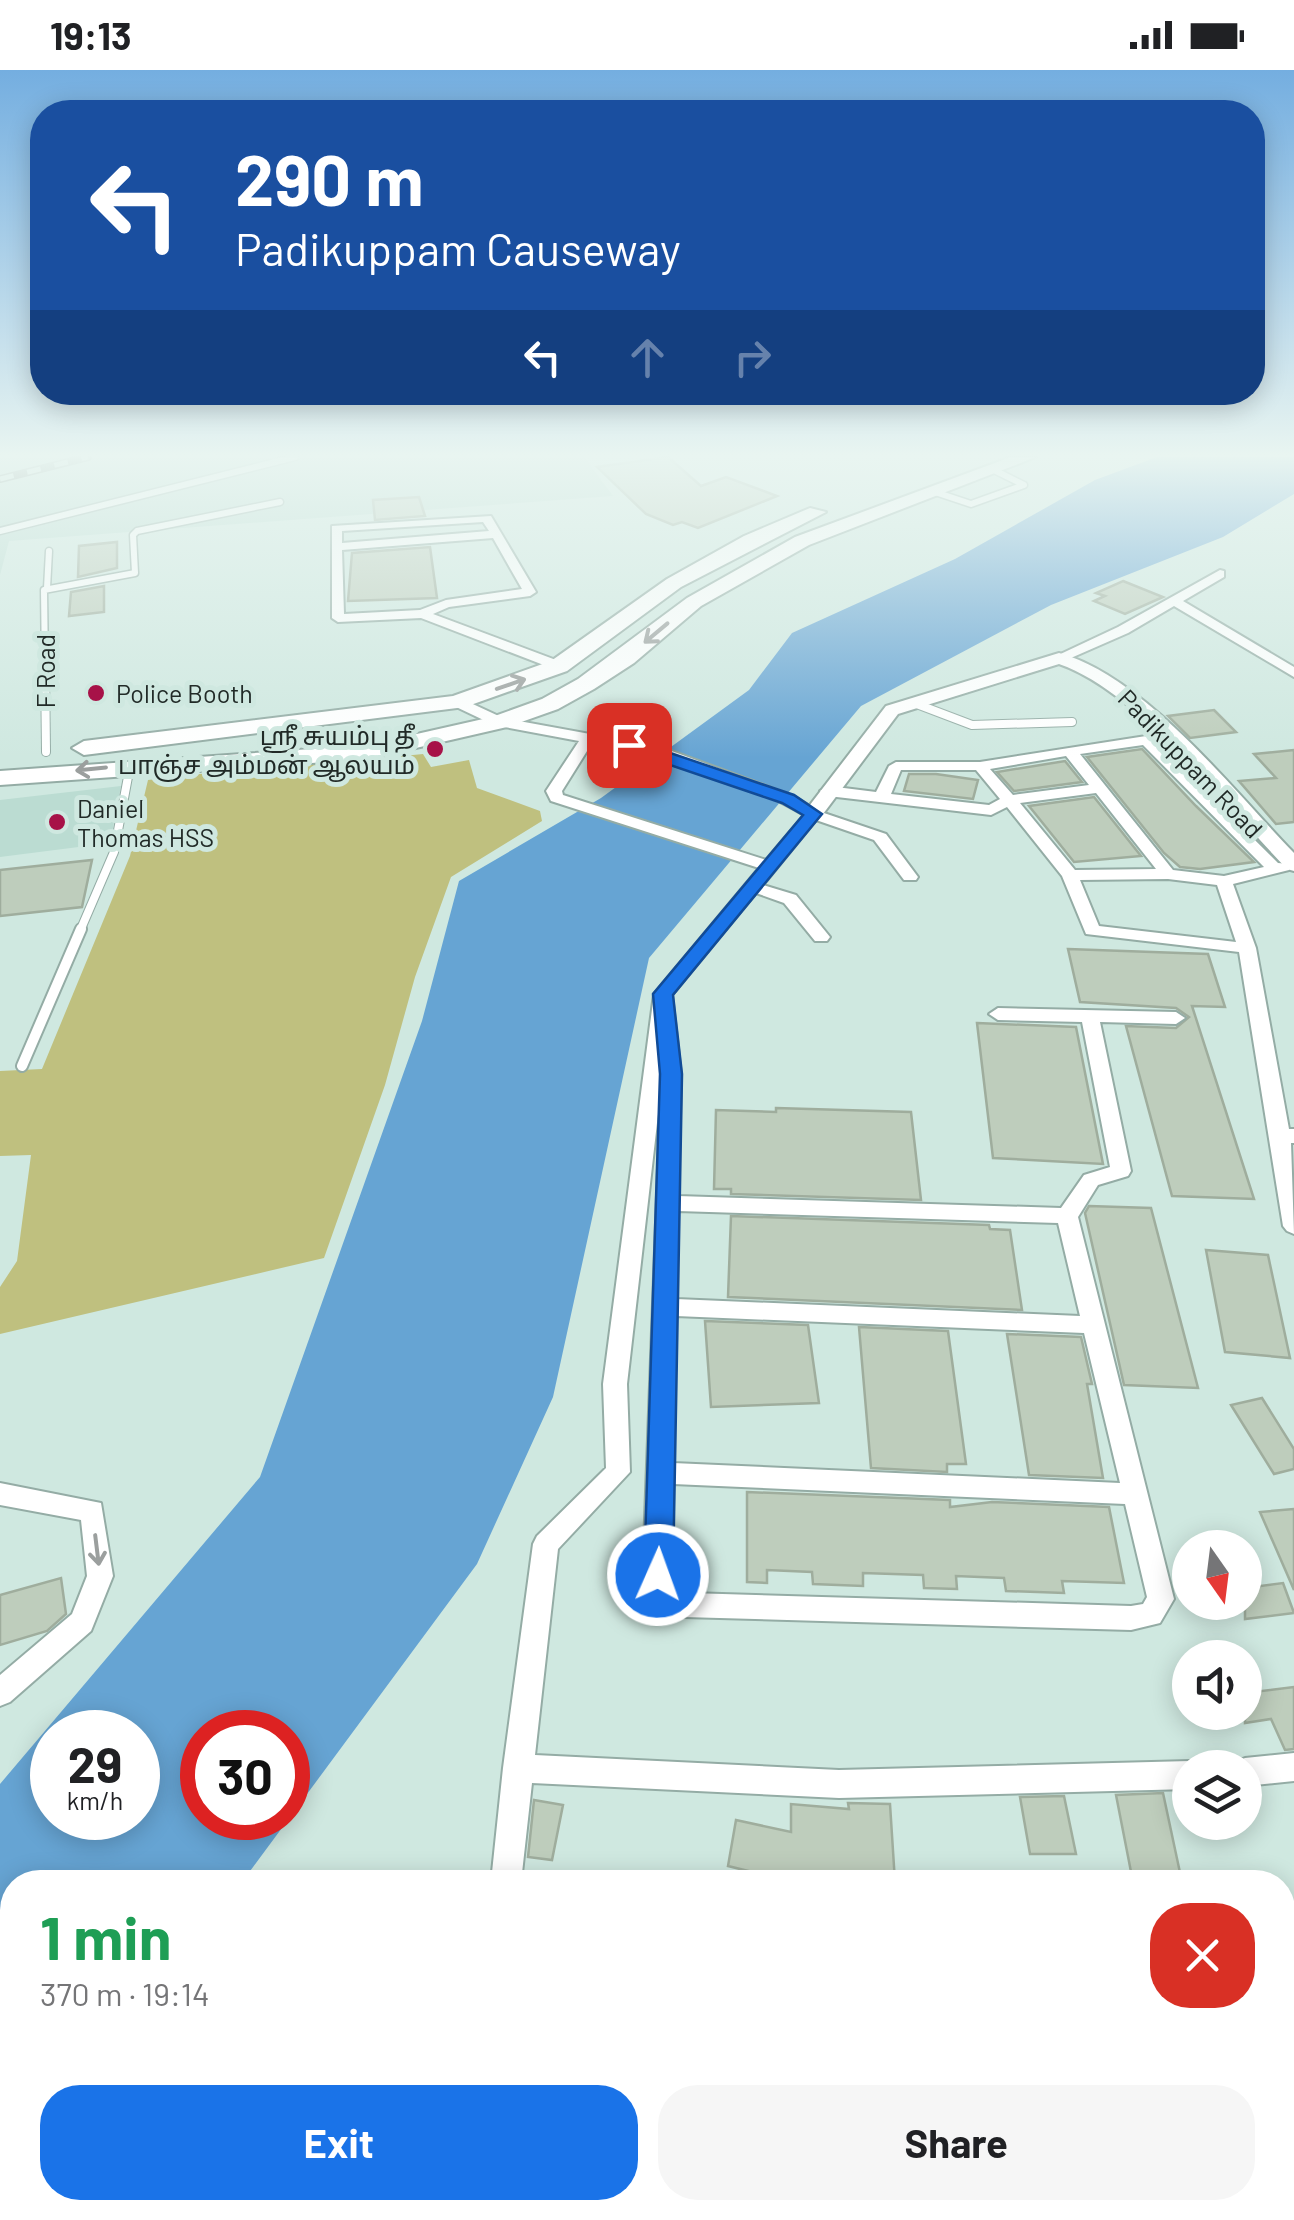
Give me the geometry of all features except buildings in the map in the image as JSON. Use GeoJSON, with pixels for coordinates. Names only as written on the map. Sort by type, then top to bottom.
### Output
{"type":"FeatureCollection","features":[{"type":"Feature","properties":{"kind":"main road"},"geometry":{"type":"LineString","coordinates":[[0,756],[457,702],[559,666],[674,583],[720,557]]}},
{"type":"Feature","properties":{"kind":"main road"},"geometry":{"type":"LineString","coordinates":[[0,778],[131,765],[368,752],[499,722],[550,704],[586,684],[626,658],[694,602],[773,557]]}},
{"type":"Feature","properties":{"kind":"main road"},"geometry":{"type":"LineString","coordinates":[[311,754],[316,720]]}},
{"type":"Feature","properties":{"kind":"street"},"geometry":{"type":"LineString","coordinates":[[336,557],[338,618],[422,614],[446,604],[530,592],[510,557]]}},
{"type":"Feature","properties":{"kind":"street"},"geometry":{"type":"LineString","coordinates":[[507,1870],[546,1544],[618,1472],[615,1384],[663,994],[814,814],[892,710],[1059,658],[1123,630],[1220,574]]}},
{"type":"Feature","properties":{"kind":"street"},"geometry":{"type":"LineString","coordinates":[[1174,600],[1293,671]]}},
{"type":"Feature","properties":{"kind":"street"},"geometry":{"type":"LineString","coordinates":[[422,614],[559,666]]}},
{"type":"Feature","properties":{"kind":"street","name":"Padikuppam Road"},"geometry":{"type":"LineString","coordinates":[[1059,658],[1091,669],[1130,694],[1286,866]]}},
{"type":"Feature","properties":{"kind":"street"},"geometry":{"type":"LineString","coordinates":[[457,702],[499,722],[656,750],[788,799],[814,814],[880,837],[910,877]]}},
{"type":"Feature","properties":{"kind":"street"},"geometry":{"type":"LineString","coordinates":[[588,737],[568,764],[554,795],[770,866]]}},
{"type":"Feature","properties":{"kind":"street"},"geometry":{"type":"LineString","coordinates":[[882,796],[896,766],[980,766],[1146,740],[1286,866]]}},
{"type":"Feature","properties":{"kind":"street"},"geometry":{"type":"LineString","coordinates":[[1070,751],[1168,874]]}},
{"type":"Feature","properties":{"kind":"street"},"geometry":{"type":"LineString","coordinates":[[980,766],[1070,875],[1092,930],[1248,948]]}},
{"type":"Feature","properties":{"kind":"street"},"geometry":{"type":"LineString","coordinates":[[828,791],[991,810],[1009,800],[1102,788]]}},
{"type":"Feature","properties":{"kind":"street"},"geometry":{"type":"LineString","coordinates":[[1070,875],[1168,874],[1224,881],[1286,866]]}},
{"type":"Feature","properties":{"kind":"street"},"geometry":{"type":"LineString","coordinates":[[1224,881],[1248,948],[1287,1136],[1294,1226]]}},
{"type":"Feature","properties":{"kind":"street"},"geometry":{"type":"LineString","coordinates":[[752,887],[790,899],[821,937]]}},
{"type":"Feature","properties":{"kind":"street"},"geometry":{"type":"LineString","coordinates":[[663,994],[671,1074],[658,1575],[672,1599],[704,1606],[1131,1618],[1151,1614],[1161,1599],[1091,1325],[1068,1216],[1091,1180],[1121,1172],[1090,1016]]}},
{"type":"Feature","properties":{"kind":"street"},"geometry":{"type":"LineString","coordinates":[[998,1014],[1176,1018]]}},
{"type":"Feature","properties":{"kind":"street"},"geometry":{"type":"LineString","coordinates":[[669,1204],[1068,1216]]}},
{"type":"Feature","properties":{"kind":"street"},"geometry":{"type":"LineString","coordinates":[[666,1308],[1091,1325]]}},
{"type":"Feature","properties":{"kind":"street"},"geometry":{"type":"LineString","coordinates":[[662,1473],[1135,1494]]}},
{"type":"Feature","properties":{"kind":"street"},"geometry":{"type":"LineString","coordinates":[[0,1494],[92,1511],[100,1576],[82,1622],[0,1693]]}},
{"type":"Feature","properties":{"kind":"street"},"geometry":{"type":"LineString","coordinates":[[1262,1770],[1294,1767]]}},
{"type":"Feature","properties":{"kind":"street"},"geometry":{"type":"LineString","coordinates":[[517,1768],[839,1784],[1172,1775]]}},
{"type":"Feature","properties":{"kind":"lane","name":"F Road"},"geometry":{"type":"LineString","coordinates":[[46,752],[48,557]]}},
{"type":"Feature","properties":{"kind":"lane"},"geometry":{"type":"LineString","coordinates":[[46,589],[123,578],[137,570],[136,557]]}},
{"type":"Feature","properties":{"kind":"lane"},"geometry":{"type":"LineString","coordinates":[[914,703],[951,724],[967,726],[1072,722]]}},
{"type":"Feature","properties":{"kind":"lane"},"geometry":{"type":"LineString","coordinates":[[22,1066],[114,852],[131,765]]}},
{"type":"Feature","properties":{"kind":"shaded area","name":"Daniel Thomas HSS"},"geometry":{"type":"Polygon","coordinates":[[[121,786],[110,843],[0,857],[0,800],[121,786]]]}},
{"type":"Feature","properties":{"kind":"green space"},"geometry":{"type":"Polygon","coordinates":[[[423,754],[431,767],[469,760],[477,788],[540,811],[542,821],[451,877],[415,977],[385,1085],[324,1258],[0,1334],[0,1287],[17,1261],[31,1155],[0,1156],[0,1071],[42,1069],[130,856],[148,780],[423,754]]]}},
{"type":"Feature","properties":{"kind":"water"},"geometry":{"type":"Polygon","coordinates":[[[958,557],[1172,557],[1051,605],[861,706],[649,958],[553,1397],[477,1564],[310,1790],[310,1710],[180,1710],[180,1840],[273,1840],[251,1870],[0,1870],[0,1784],[30,1749],[30,1840],[160,1840],[160,1710],[63,1710],[260,1477],[422,1021],[459,881],[601,798],[749,690],[792,633],[958,557]]]}},
{"type":"Feature","properties":{"kind":"place","name":"Police Booth"},"geometry":{"type":"Point","coordinates":[96,693]}},
{"type":"Feature","properties":{"kind":"place","name":"ஶ்ரீ சுயம்பு தீ பாஞ்ச அம்மன் ஆலயம்"},"geometry":{"type":"Point","coordinates":[435,749]}},
{"type":"Feature","properties":{"kind":"place","name":"Daniel Thomas HSS"},"geometry":{"type":"Point","coordinates":[57,822]}},
{"type":"Feature","properties":{"kind":"route"},"geometry":{"type":"LineString","coordinates":[[629,745],[656,750],[788,799],[814,814],[663,994],[671,1074],[658,1575]]}}]}
